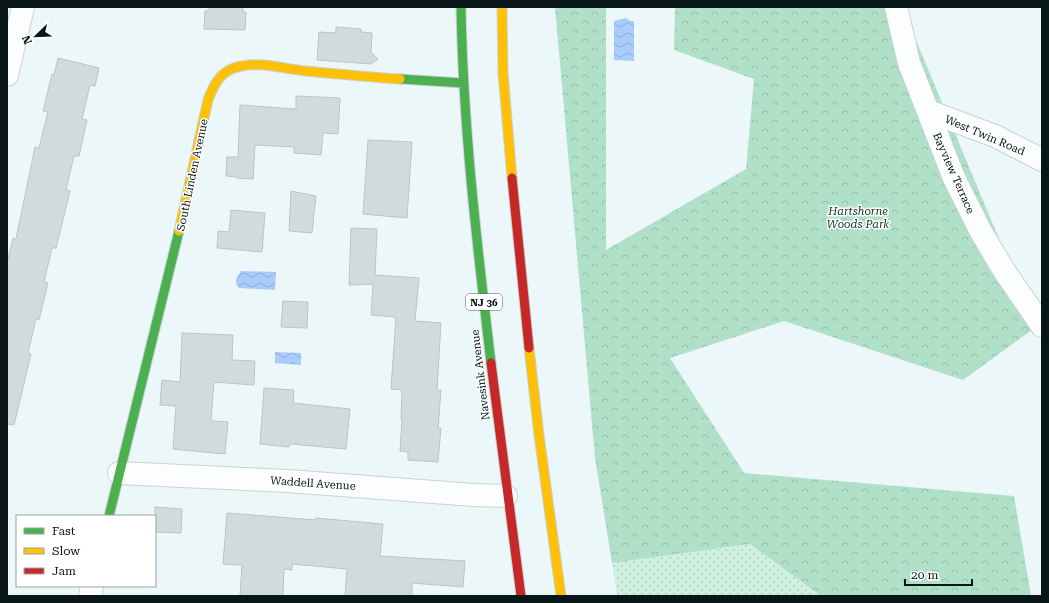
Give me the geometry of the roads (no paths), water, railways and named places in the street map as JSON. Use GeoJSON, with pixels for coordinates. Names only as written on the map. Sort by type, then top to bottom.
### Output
{"type":"FeatureCollection","features":[{"type":"Feature","properties":{"kind":"main road","name":"Navesink Avenue"},"geometry":{"type":"LineString","coordinates":[[461,7],[463,83],[472,196],[506,496],[521,596]]}},
{"type":"Feature","properties":{"kind":"main road"},"geometry":{"type":"LineString","coordinates":[[502,7],[503,73],[517,233],[539,435],[562,596]]}},
{"type":"Feature","properties":{"kind":"main road","name":"South Linden Avenue"},"geometry":{"type":"LineString","coordinates":[[109,515],[174,256],[208,100],[213,84],[223,74],[232,68],[245,65],[381,78],[463,83]]}},
{"type":"Feature","properties":{"kind":"street"},"geometry":{"type":"LineString","coordinates":[[7,75],[23,7]]}},
{"type":"Feature","properties":{"kind":"street","name":"Bayview Terrace"},"geometry":{"type":"LineString","coordinates":[[896,7],[908,63],[954,178],[980,230],[1003,269],[1042,326]]}},
{"type":"Feature","properties":{"kind":"street","name":"West Twin Road"},"geometry":{"type":"LineString","coordinates":[[928,111],[995,136],[1042,160]]}},
{"type":"Feature","properties":{"kind":"street","name":"Waddell Avenue"},"geometry":{"type":"LineString","coordinates":[[119,473],[288,481],[506,496]]}},
{"type":"Feature","properties":{"kind":"water"},"geometry":{"type":"Polygon","coordinates":[[[626,18],[630,21],[634,21],[634,61],[614,60],[614,21],[626,18]]]}},
{"type":"Feature","properties":{"kind":"water"},"geometry":{"type":"Polygon","coordinates":[[[241,271],[276,272],[275,290],[239,288],[236,284],[236,279],[241,271]]]}},
{"type":"Feature","properties":{"kind":"water"},"geometry":{"type":"Polygon","coordinates":[[[275,352],[301,353],[301,365],[275,363],[275,352]]]}},
{"type":"Feature","properties":{"kind":"park label","name":"Hartshorne Woods Park"},"geometry":{"type":"Point","coordinates":[858,217]}}]}
